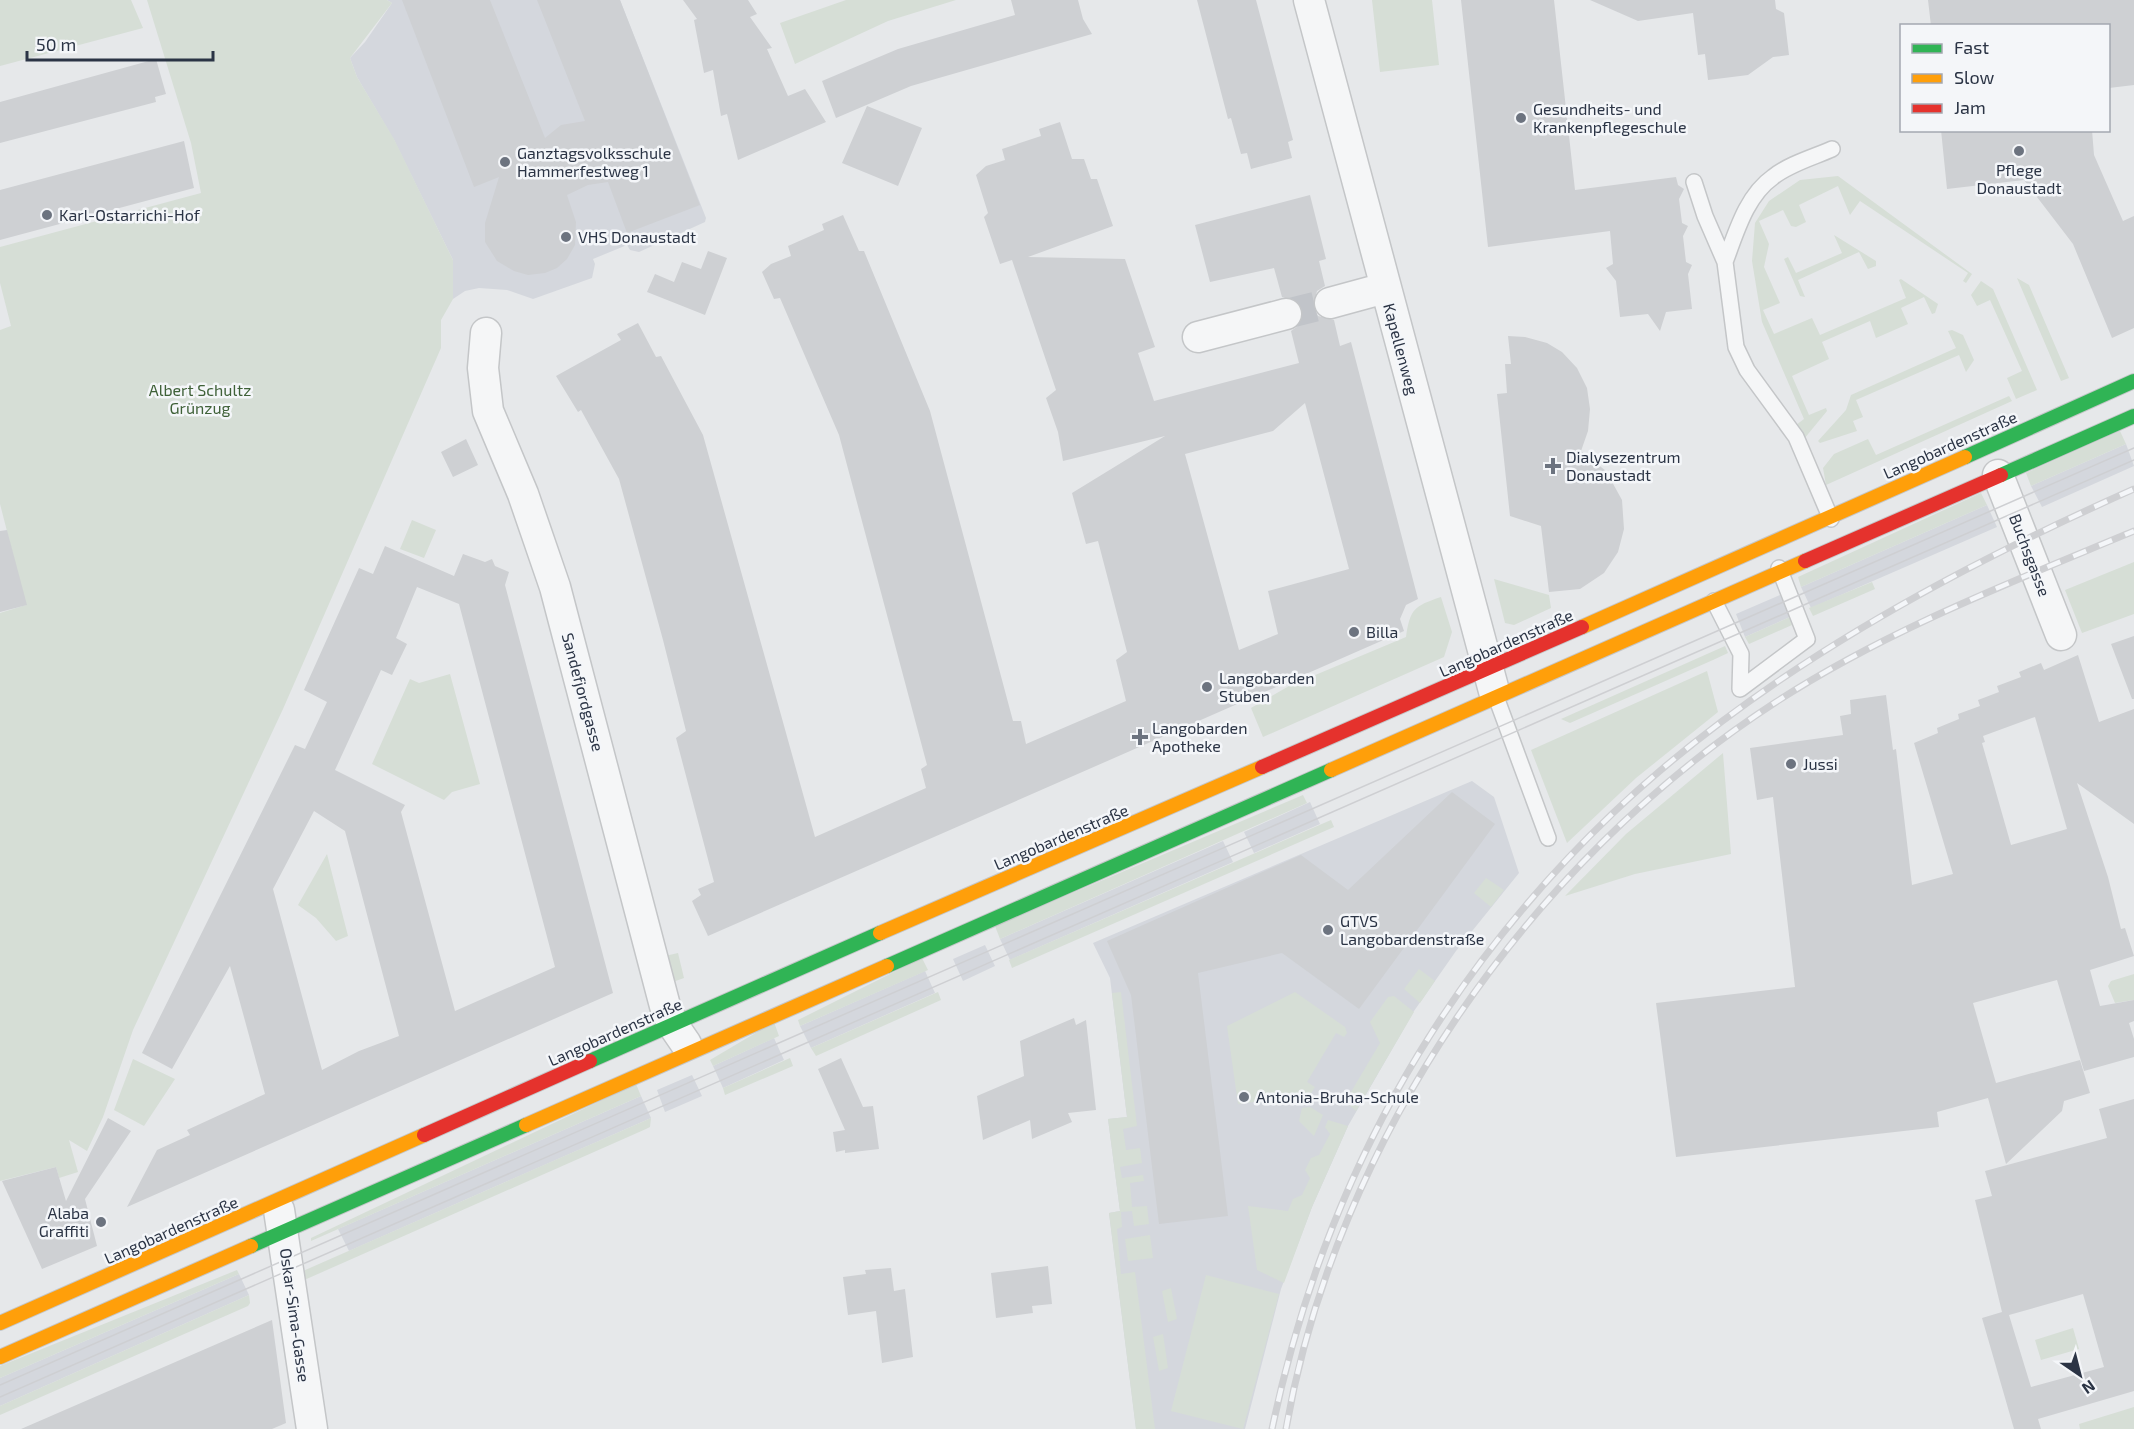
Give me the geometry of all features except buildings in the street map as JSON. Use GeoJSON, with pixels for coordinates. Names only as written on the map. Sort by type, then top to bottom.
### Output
{"type":"FeatureCollection","features":[{"type":"Feature","properties":{"kind":"street","name":"Kapellenweg"},"geometry":{"type":"LineString","coordinates":[[1309,0],[1491,683]]}},
{"type":"Feature","properties":{"kind":"street"},"geometry":{"type":"LineString","coordinates":[[1330,303],[1385,288]]}},
{"type":"Feature","properties":{"kind":"street"},"geometry":{"type":"LineString","coordinates":[[1198,337],[1286,314]]}},
{"type":"Feature","properties":{"kind":"street","name":"Sandefjordgasse"},"geometry":{"type":"LineString","coordinates":[[486,333],[483,368],[488,411],[523,494],[555,586],[665,1006],[673,1025],[691,1050]]}},
{"type":"Feature","properties":{"kind":"street","name":"Langobardenstraße"},"geometry":{"type":"LineString","coordinates":[[0,1357],[691,1050],[1491,683],[1768,544],[2134,381]]}},
{"type":"Feature","properties":{"kind":"street","name":"Langobardenstraße"},"geometry":{"type":"LineString","coordinates":[[0,1323],[673,1025],[1491,683],[1714,601],[2134,416]]}},
{"type":"Feature","properties":{"kind":"street","name":"Buchsgasse"},"geometry":{"type":"LineString","coordinates":[[1998,475],[2061,635]]}},
{"type":"Feature","properties":{"kind":"street","name":"Oskar-Sima-Gasse"},"geometry":{"type":"LineString","coordinates":[[277,1201],[284,1231],[312,1429]]}},
{"type":"Feature","properties":{"kind":"lane"},"geometry":{"type":"LineString","coordinates":[[1725,262],[1750,203],[1773,176],[1832,149]]}},
{"type":"Feature","properties":{"kind":"lane"},"geometry":{"type":"LineString","coordinates":[[1694,182],[1705,216],[1725,262],[1736,347],[1747,370],[1796,437],[1841,545]]}},
{"type":"Feature","properties":{"kind":"lane"},"geometry":{"type":"LineString","coordinates":[[1714,601],[1741,654],[1740,689],[1807,639],[1768,544]]}},
{"type":"Feature","properties":{"kind":"lane"},"geometry":{"type":"LineString","coordinates":[[1491,683],[1548,838]]}},
{"type":"Feature","properties":{"kind":"shaded area"},"geometry":{"type":"Polygon","coordinates":[[[387,0],[620,0],[706,218],[705,222],[639,252],[630,250],[627,245],[593,259],[595,264],[592,278],[533,299],[507,290],[479,288],[465,291],[453,299],[453,260],[394,140],[357,77],[350,58],[365,42],[392,3],[387,0]]]}},
{"type":"Feature","properties":{"kind":"shaded area"},"geometry":{"type":"Polygon","coordinates":[[[2126,444],[2134,466],[2042,507],[2031,486],[2126,444]]]}},
{"type":"Feature","properties":{"kind":"shaded area"},"geometry":{"type":"Polygon","coordinates":[[[1987,505],[1997,527],[1811,608],[1801,587],[1987,505]]]}},
{"type":"Feature","properties":{"kind":"shaded area"},"geometry":{"type":"Polygon","coordinates":[[[1780,595],[1790,617],[1745,637],[1736,614],[1780,595]]]}},
{"type":"Feature","properties":{"kind":"shaded area","name":"Antonia-Bruha-Schule"},"geometry":{"type":"Polygon","coordinates":[[[1472,781],[1494,797],[1519,873],[1456,951],[1414,1011],[1348,1126],[1312,1207],[1281,1289],[1245,1429],[1136,1429],[1109,1213],[1120,1211],[1108,1119],[1127,1117],[1110,978],[1093,943],[1472,781]]]}},
{"type":"Feature","properties":{"kind":"shaded area"},"geometry":{"type":"Polygon","coordinates":[[[1310,802],[1320,824],[1254,853],[1244,832],[1310,802]]]}},
{"type":"Feature","properties":{"kind":"shaded area"},"geometry":{"type":"Polygon","coordinates":[[[1223,841],[1233,862],[1010,960],[1000,939],[1223,841]]]}},
{"type":"Feature","properties":{"kind":"shaded area"},"geometry":{"type":"Polygon","coordinates":[[[985,945],[995,966],[963,981],[953,959],[985,945]]]}},
{"type":"Feature","properties":{"kind":"shaded area"},"geometry":{"type":"Polygon","coordinates":[[[925,971],[935,993],[811,1048],[800,1026],[925,971]]]}},
{"type":"Feature","properties":{"kind":"shaded area"},"geometry":{"type":"Polygon","coordinates":[[[774,1038],[784,1060],[723,1088],[713,1066],[774,1038]]]}},
{"type":"Feature","properties":{"kind":"shaded area"},"geometry":{"type":"Polygon","coordinates":[[[692,1075],[702,1096],[665,1112],[657,1090],[692,1075]]]}},
{"type":"Feature","properties":{"kind":"shaded area"},"geometry":{"type":"Polygon","coordinates":[[[641,1096],[651,1118],[349,1251],[338,1229],[641,1096]]]}},
{"type":"Feature","properties":{"kind":"shaded area"},"geometry":{"type":"Polygon","coordinates":[[[239,1274],[249,1295],[0,1406],[0,1378],[239,1274]]]}},
{"type":"Feature","properties":{"kind":"green space"},"geometry":{"type":"Polygon","coordinates":[[[0,0],[131,0],[143,28],[0,66],[0,0]]]}},
{"type":"Feature","properties":{"kind":"green space","name":"Albert Schultz Grünzug"},"geometry":{"type":"Polygon","coordinates":[[[147,0],[387,0],[392,3],[350,58],[357,77],[394,139],[453,260],[453,299],[441,320],[441,348],[283,709],[133,1030],[103,1117],[87,1151],[69,1140],[78,1172],[59,1178],[56,1167],[0,1181],[0,613],[26,605],[0,504],[0,330],[11,326],[0,283],[0,247],[201,193],[191,143],[147,0]]]}},
{"type":"Feature","properties":{"kind":"green space"},"geometry":{"type":"Polygon","coordinates":[[[846,0],[956,0],[888,21],[795,64],[780,23],[846,0]]]}},
{"type":"Feature","properties":{"kind":"green space"},"geometry":{"type":"Polygon","coordinates":[[[1372,0],[1432,0],[1439,65],[1380,72],[1372,0]]]}},
{"type":"Feature","properties":{"kind":"green space"},"geometry":{"type":"Polygon","coordinates":[[[1838,176],[1972,274],[1966,283],[1963,281],[1968,273],[1860,201],[1850,215],[1838,186],[1799,205],[1806,222],[1796,227],[1791,226],[1783,210],[1759,221],[1769,244],[1764,267],[1780,303],[1763,310],[1774,334],[1812,318],[1820,335],[1906,298],[1899,280],[1901,279],[1938,304],[1935,313],[1932,314],[1924,297],[1901,308],[1908,324],[1876,338],[1870,321],[1822,342],[1829,359],[1792,376],[1809,415],[1826,408],[1827,411],[1804,439],[1796,425],[1804,419],[1762,322],[1752,261],[1755,223],[1769,201],[1800,180],[1838,176]]]}},
{"type":"Feature","properties":{"kind":"green space"},"geometry":{"type":"Polygon","coordinates":[[[1834,235],[1876,261],[1876,266],[1868,269],[1859,252],[1798,280],[1805,297],[1800,296],[1784,259],[1788,257],[1796,273],[1842,253],[1834,235]]]}},
{"type":"Feature","properties":{"kind":"green space"},"geometry":{"type":"Polygon","coordinates":[[[2017,278],[2029,285],[2069,378],[2061,381],[2017,278]]]}},
{"type":"Feature","properties":{"kind":"green space"},"geometry":{"type":"Polygon","coordinates":[[[1981,281],[1993,289],[2037,390],[2016,399],[2007,378],[2022,371],[1990,300],[1977,306],[1971,295],[1981,281]]]}},
{"type":"Feature","properties":{"kind":"green space"},"geometry":{"type":"Polygon","coordinates":[[[1952,330],[1963,335],[1974,360],[1966,372],[1959,355],[1856,400],[1863,417],[1853,421],[1857,431],[1820,443],[1818,441],[1846,410],[1851,395],[1956,348],[1948,331],[1952,330]]]}},
{"type":"Feature","properties":{"kind":"green space"},"geometry":{"type":"Polygon","coordinates":[[[2009,396],[2012,401],[1826,485],[1823,468],[1834,454],[1868,439],[1876,455],[2009,396]]]}},
{"type":"Feature","properties":{"kind":"green space"},"geometry":{"type":"Polygon","coordinates":[[[2120,431],[2126,444],[2031,486],[2026,473],[2120,431]]]}},
{"type":"Feature","properties":{"kind":"green space"},"geometry":{"type":"Polygon","coordinates":[[[1981,493],[1987,505],[1801,587],[1798,577],[1981,493]]]}},
{"type":"Feature","properties":{"kind":"green space"},"geometry":{"type":"Polygon","coordinates":[[[412,520],[436,530],[424,558],[400,549],[412,520]]]}},
{"type":"Feature","properties":{"kind":"green space"},"geometry":{"type":"Polygon","coordinates":[[[2134,562],[2134,614],[2082,633],[2065,590],[2134,562]]]}},
{"type":"Feature","properties":{"kind":"green space"},"geometry":{"type":"Polygon","coordinates":[[[1494,579],[1549,595],[1551,608],[1514,625],[1505,623],[1494,579]]]}},
{"type":"Feature","properties":{"kind":"green space"},"geometry":{"type":"Polygon","coordinates":[[[1872,582],[1875,589],[1813,616],[1809,608],[1872,582]]]}},
{"type":"Feature","properties":{"kind":"green space"},"geometry":{"type":"Polygon","coordinates":[[[1441,597],[1452,632],[1444,657],[1263,737],[1251,708],[1289,686],[1406,637],[1409,620],[1415,610],[1441,597]]]}},
{"type":"Feature","properties":{"kind":"green space"},"geometry":{"type":"Polygon","coordinates":[[[1790,617],[1792,625],[1749,644],[1745,637],[1790,617]]]}},
{"type":"Feature","properties":{"kind":"green space"},"geometry":{"type":"Polygon","coordinates":[[[1725,646],[1728,653],[1713,660],[1570,723],[1561,719],[1725,646]]]}},
{"type":"Feature","properties":{"kind":"green space"},"geometry":{"type":"Polygon","coordinates":[[[1707,671],[1718,712],[1636,778],[1567,843],[1531,750],[1707,671]]]}},
{"type":"Feature","properties":{"kind":"green space"},"geometry":{"type":"Polygon","coordinates":[[[450,674],[480,784],[452,792],[444,800],[372,764],[410,679],[419,683],[450,674]]]}},
{"type":"Feature","properties":{"kind":"green space"},"geometry":{"type":"Polygon","coordinates":[[[1723,753],[1731,854],[1635,874],[1565,896],[1626,834],[1723,753]]]}},
{"type":"Feature","properties":{"kind":"green space"},"geometry":{"type":"Polygon","coordinates":[[[1303,795],[1307,803],[1000,939],[995,926],[1303,795]]]}},
{"type":"Feature","properties":{"kind":"green space"},"geometry":{"type":"Polygon","coordinates":[[[1331,820],[1334,827],[1012,968],[1009,960],[1331,820]]]}},
{"type":"Feature","properties":{"kind":"green space"},"geometry":{"type":"Polygon","coordinates":[[[327,854],[348,936],[336,941],[316,918],[298,905],[327,854]]]}},
{"type":"Feature","properties":{"kind":"green space"},"geometry":{"type":"Polygon","coordinates":[[[1486,878],[1504,890],[1491,907],[1474,893],[1486,878]]]}},
{"type":"Feature","properties":{"kind":"green space"},"geometry":{"type":"Polygon","coordinates":[[[678,953],[684,978],[670,983],[665,956],[678,953]]]}},
{"type":"Feature","properties":{"kind":"green space"},"geometry":{"type":"Polygon","coordinates":[[[922,958],[928,970],[800,1026],[798,1020],[922,958]]]}},
{"type":"Feature","properties":{"kind":"green space"},"geometry":{"type":"Polygon","coordinates":[[[1419,969],[1435,981],[1420,1003],[1404,989],[1419,969]]]}},
{"type":"Feature","properties":{"kind":"green space"},"geometry":{"type":"Polygon","coordinates":[[[2134,974],[2134,1000],[2115,1003],[2108,986],[2111,981],[2134,974]]]}},
{"type":"Feature","properties":{"kind":"green space"},"geometry":{"type":"Polygon","coordinates":[[[938,992],[941,1000],[816,1056],[811,1048],[938,992]]]}},
{"type":"Feature","properties":{"kind":"green space"},"geometry":{"type":"Polygon","coordinates":[[[1121,992],[1137,1126],[1123,1129],[1126,1150],[1140,1148],[1142,1163],[1120,1167],[1122,1178],[1143,1175],[1144,1181],[1130,1183],[1132,1207],[1147,1206],[1149,1224],[1134,1226],[1132,1211],[1121,1212],[1122,1227],[1117,1229],[1121,1274],[1135,1272],[1155,1429],[1136,1429],[1109,1213],[1120,1211],[1108,1119],[1127,1117],[1112,993],[1121,992]]]}},
{"type":"Feature","properties":{"kind":"green space"},"geometry":{"type":"Polygon","coordinates":[[[1295,992],[1345,1027],[1347,1033],[1344,1037],[1336,1033],[1307,1082],[1315,1087],[1310,1095],[1238,1104],[1227,1026],[1295,992]]]}},
{"type":"Feature","properties":{"kind":"green space"},"geometry":{"type":"Polygon","coordinates":[[[1394,996],[1414,1012],[1356,1111],[1340,1098],[1345,1091],[1351,1092],[1380,1043],[1370,1022],[1388,997],[1394,996]]]}},
{"type":"Feature","properties":{"kind":"green space"},"geometry":{"type":"Polygon","coordinates":[[[774,1022],[779,1036],[713,1066],[710,1060],[774,1022]]]}},
{"type":"Feature","properties":{"kind":"green space"},"geometry":{"type":"Polygon","coordinates":[[[790,1058],[793,1066],[725,1095],[723,1088],[790,1058]]]}},
{"type":"Feature","properties":{"kind":"green space"},"geometry":{"type":"Polygon","coordinates":[[[133,1059],[175,1079],[144,1126],[114,1110],[133,1059]]]}},
{"type":"Feature","properties":{"kind":"green space"},"geometry":{"type":"Polygon","coordinates":[[[636,1084],[641,1096],[311,1241],[311,1238],[636,1084]]]}},
{"type":"Feature","properties":{"kind":"green space"},"geometry":{"type":"Polygon","coordinates":[[[1310,1107],[1323,1115],[1314,1136],[1299,1121],[1302,1108],[1310,1107]]]}},
{"type":"Feature","properties":{"kind":"green space"},"geometry":{"type":"Polygon","coordinates":[[[651,1118],[650,1127],[646,1129],[302,1281],[303,1271],[651,1118]]]}},
{"type":"Feature","properties":{"kind":"green space"},"geometry":{"type":"Polygon","coordinates":[[[1328,1120],[1348,1126],[1312,1207],[1284,1283],[1257,1270],[1248,1206],[1288,1211],[1293,1199],[1302,1195],[1310,1178],[1305,1170],[1311,1158],[1319,1155],[1330,1134],[1325,1127],[1328,1120]]]}},
{"type":"Feature","properties":{"kind":"green space"},"geometry":{"type":"Polygon","coordinates":[[[1150,1235],[1153,1258],[1128,1261],[1125,1239],[1150,1235]]]}},
{"type":"Feature","properties":{"kind":"green space"},"geometry":{"type":"Polygon","coordinates":[[[237,1270],[239,1274],[0,1378],[0,1366],[237,1270]]]}},
{"type":"Feature","properties":{"kind":"green space"},"geometry":{"type":"Polygon","coordinates":[[[1206,1275],[1279,1294],[1243,1429],[1171,1411],[1206,1275]]]}},
{"type":"Feature","properties":{"kind":"green space"},"geometry":{"type":"Polygon","coordinates":[[[1171,1288],[1177,1319],[1168,1322],[1162,1291],[1171,1288]]]}},
{"type":"Feature","properties":{"kind":"green space"},"geometry":{"type":"Polygon","coordinates":[[[249,1295],[248,1306],[0,1415],[0,1406],[249,1295]]]}},
{"type":"Feature","properties":{"kind":"green space"},"geometry":{"type":"Polygon","coordinates":[[[2073,1328],[2079,1349],[2041,1360],[2035,1340],[2073,1328]]]}},
{"type":"Feature","properties":{"kind":"green space"},"geometry":{"type":"Polygon","coordinates":[[[1163,1334],[1168,1368],[1159,1371],[1153,1337],[1163,1334]]]}},
{"type":"Feature","properties":{"kind":"green space"},"geometry":{"type":"Polygon","coordinates":[[[2134,1407],[2134,1429],[2080,1429],[2079,1424],[2134,1407]]]}},
{"type":"Feature","properties":{"kind":"tunnel"},"geometry":{"type":"LineString","coordinates":[[1286,314],[1330,303]]}},
{"type":"Feature","properties":{"kind":"tram line"},"geometry":{"type":"LineString","coordinates":[[0,1385],[2134,448]]}},
{"type":"Feature","properties":{"kind":"tram line"},"geometry":{"type":"LineString","coordinates":[[0,1397],[2134,460]]}},
{"type":"Feature","properties":{"kind":"railway"},"geometry":{"type":"LineString","coordinates":[[1272,1429],[1294,1341],[1321,1256],[1355,1174],[1395,1095],[1441,1019],[1492,947],[1550,878],[1613,813],[1670,762],[1730,715],[1794,671],[1927,590],[2065,520],[2134,489]]}},
{"type":"Feature","properties":{"kind":"railway"},"geometry":{"type":"LineString","coordinates":[[1286,1429],[1311,1321],[1349,1216],[1398,1114],[1458,1017],[1526,926],[1603,842],[1686,767],[1776,702],[1818,676],[1951,609],[2134,531]]}},
{"type":"Feature","properties":{"kind":"traffic: fast"},"geometry":{"type":"LineString","coordinates":[[1965,457],[2134,381]]}},
{"type":"Feature","properties":{"kind":"traffic: fast"},"geometry":{"type":"LineString","coordinates":[[2001,475],[2134,416]]}},
{"type":"Feature","properties":{"kind":"traffic: fast"},"geometry":{"type":"LineString","coordinates":[[887,966],[1331,770]]}},
{"type":"Feature","properties":{"kind":"traffic: fast"},"geometry":{"type":"LineString","coordinates":[[590,1061],[880,933]]}},
{"type":"Feature","properties":{"kind":"traffic: fast"},"geometry":{"type":"LineString","coordinates":[[251,1246],[526,1125]]}},
{"type":"Feature","properties":{"kind":"traffic: slow"},"geometry":{"type":"LineString","coordinates":[[1582,627],[1965,457]]}},
{"type":"Feature","properties":{"kind":"traffic: slow"},"geometry":{"type":"LineString","coordinates":[[1331,770],[1805,561]]}},
{"type":"Feature","properties":{"kind":"traffic: slow"},"geometry":{"type":"LineString","coordinates":[[880,933],[1262,767]]}},
{"type":"Feature","properties":{"kind":"traffic: slow"},"geometry":{"type":"LineString","coordinates":[[526,1125],[887,966]]}},
{"type":"Feature","properties":{"kind":"traffic: slow"},"geometry":{"type":"LineString","coordinates":[[0,1323],[424,1135]]}},
{"type":"Feature","properties":{"kind":"traffic: slow"},"geometry":{"type":"LineString","coordinates":[[0,1357],[251,1246]]}},
{"type":"Feature","properties":{"kind":"traffic: jam"},"geometry":{"type":"LineString","coordinates":[[1805,561],[2001,475]]}},
{"type":"Feature","properties":{"kind":"traffic: jam"},"geometry":{"type":"LineString","coordinates":[[1262,767],[1582,627]]}},
{"type":"Feature","properties":{"kind":"traffic: jam"},"geometry":{"type":"LineString","coordinates":[[424,1135],[590,1061]]}},
{"type":"Feature","properties":{"kind":"place","name":"Gesundheits- und Krankenpflegeschule"},"geometry":{"type":"Point","coordinates":[1521,118]}},
{"type":"Feature","properties":{"kind":"place","name":"Pflege Donaustadt"},"geometry":{"type":"Point","coordinates":[2019,151]}},
{"type":"Feature","properties":{"kind":"place","name":"Ganztagsvolksschule Hammerfestweg 1"},"geometry":{"type":"Point","coordinates":[505,162]}},
{"type":"Feature","properties":{"kind":"place","name":"Karl-Ostarrichi-Hof"},"geometry":{"type":"Point","coordinates":[47,215]}},
{"type":"Feature","properties":{"kind":"place","name":"VHS Donaustadt"},"geometry":{"type":"Point","coordinates":[566,237]}},
{"type":"Feature","properties":{"kind":"place","name":"Dialysezentrum Donaustadt"},"geometry":{"type":"Point","coordinates":[1553,466]}},
{"type":"Feature","properties":{"kind":"place","name":"Billa"},"geometry":{"type":"Point","coordinates":[1354,632]}},
{"type":"Feature","properties":{"kind":"place","name":"Langobarden Stuben"},"geometry":{"type":"Point","coordinates":[1207,687]}},
{"type":"Feature","properties":{"kind":"place","name":"Langobarden Apotheke"},"geometry":{"type":"Point","coordinates":[1140,737]}},
{"type":"Feature","properties":{"kind":"place","name":"Jussi"},"geometry":{"type":"Point","coordinates":[1791,764]}},
{"type":"Feature","properties":{"kind":"place","name":"GTVS Langobardenstraße"},"geometry":{"type":"Point","coordinates":[1328,930]}},
{"type":"Feature","properties":{"kind":"place","name":"Antonia-Bruha-Schule"},"geometry":{"type":"Point","coordinates":[1244,1097]}},
{"type":"Feature","properties":{"kind":"place","name":"Alaba Graffiti"},"geometry":{"type":"Point","coordinates":[101,1222]}}]}
